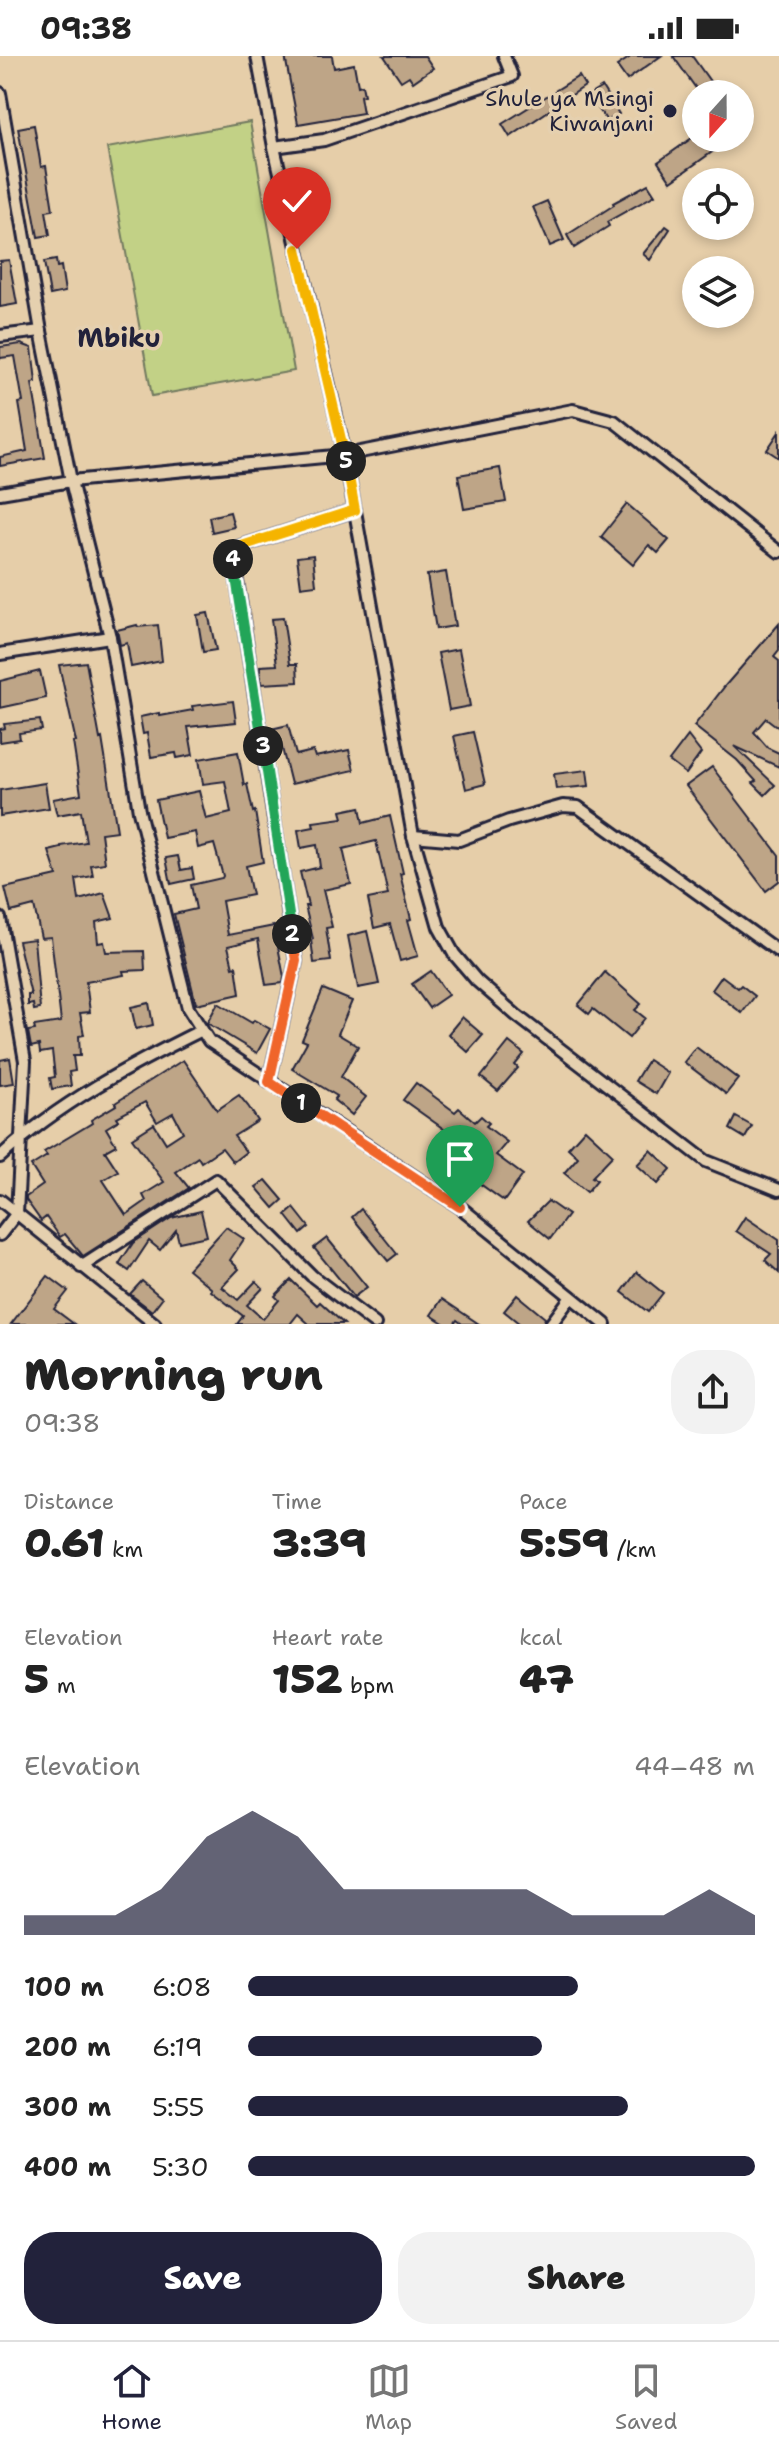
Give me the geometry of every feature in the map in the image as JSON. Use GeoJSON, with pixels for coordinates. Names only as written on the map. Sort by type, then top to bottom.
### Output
{"type":"FeatureCollection","features":[{"type":"Feature","properties":{"kind":"street"},"geometry":{"type":"LineString","coordinates":[[257,56],[274,147],[345,455],[413,836],[439,927],[454,954],[487,990],[706,1161],[779,1190]]}},
{"type":"Feature","properties":{"kind":"street"},"geometry":{"type":"LineString","coordinates":[[274,147],[324,140],[512,76],[504,56]]}},
{"type":"Feature","properties":{"kind":"street"},"geometry":{"type":"LineString","coordinates":[[0,93],[41,331],[71,481],[110,637],[139,811],[188,1008],[209,1041],[460,1207],[605,1324]]}},
{"type":"Feature","properties":{"kind":"street"},"geometry":{"type":"LineString","coordinates":[[0,336],[41,331]]}},
{"type":"Feature","properties":{"kind":"street"},"geometry":{"type":"LineString","coordinates":[[0,493],[71,481],[345,455],[573,410],[614,421],[779,552]]}},
{"type":"Feature","properties":{"kind":"street"},"geometry":{"type":"LineString","coordinates":[[269,1082],[296,961],[232,549],[355,510]]}},
{"type":"Feature","properties":{"kind":"street"},"geometry":{"type":"LineString","coordinates":[[0,654],[110,637]]}},
{"type":"Feature","properties":{"kind":"street"},"geometry":{"type":"LineString","coordinates":[[413,836],[459,840],[509,821],[563,806],[578,807],[779,952]]}},
{"type":"Feature","properties":{"kind":"street"},"geometry":{"type":"LineString","coordinates":[[0,918],[25,1061],[17,1213],[0,1235]]}},
{"type":"Feature","properties":{"kind":"street"},"geometry":{"type":"LineString","coordinates":[[0,1157],[23,1136],[121,1070],[202,1030]]}},
{"type":"Feature","properties":{"kind":"street"},"geometry":{"type":"LineString","coordinates":[[81,1267],[216,1180],[312,1276],[375,1324]]}},
{"type":"Feature","properties":{"kind":"street"},"geometry":{"type":"LineString","coordinates":[[0,1200],[155,1324]]}},
{"type":"Feature","properties":{"kind":"street"},"geometry":{"type":"LineString","coordinates":[[551,1324],[571,1297]]}},
{"type":"Feature","properties":{"kind":"green space"},"geometry":{"type":"Polygon","coordinates":[[[250,122],[294,371],[152,396],[107,148],[250,122]]]}},
{"type":"Feature","properties":{"kind":"building"},"geometry":{"type":"Polygon","coordinates":[[[285,56],[332,56],[334,68],[354,64],[358,86],[362,85],[364,95],[360,96],[363,113],[298,124],[285,56]]]}},
{"type":"Feature","properties":{"kind":"building"},"geometry":{"type":"Polygon","coordinates":[[[384,56],[425,56],[433,68],[413,82],[409,76],[401,81],[384,56]]]}},
{"type":"Feature","properties":{"kind":"building"},"geometry":{"type":"Polygon","coordinates":[[[632,56],[661,56],[627,80],[617,66],[632,56]]]}},
{"type":"Feature","properties":{"kind":"building"},"geometry":{"type":"Polygon","coordinates":[[[673,56],[692,56],[709,80],[690,80],[673,56]]]}},
{"type":"Feature","properties":{"kind":"building"},"geometry":{"type":"Polygon","coordinates":[[[579,76],[585,86],[510,137],[502,124],[579,76]]]}},
{"type":"Feature","properties":{"kind":"building"},"geometry":{"type":"Polygon","coordinates":[[[602,87],[619,114],[607,121],[589,95],[602,87]]]}},
{"type":"Feature","properties":{"kind":"building"},"geometry":{"type":"Polygon","coordinates":[[[34,125],[41,167],[46,166],[53,210],[46,211],[50,235],[38,237],[18,128],[34,125]]]}},
{"type":"Feature","properties":{"kind":"building"},"geometry":{"type":"Polygon","coordinates":[[[682,145],[682,152],[712,152],[689,168],[682,168],[682,173],[671,181],[658,162],[682,145]]]}},
{"type":"Feature","properties":{"kind":"building"},"geometry":{"type":"Polygon","coordinates":[[[648,184],[655,195],[607,222],[609,226],[574,248],[567,235],[613,203],[648,184]]]}},
{"type":"Feature","properties":{"kind":"building"},"geometry":{"type":"Polygon","coordinates":[[[547,201],[564,240],[550,246],[533,207],[547,201]]]}},
{"type":"Feature","properties":{"kind":"building"},"geometry":{"type":"Polygon","coordinates":[[[666,226],[670,229],[650,260],[643,254],[666,226]]]}},
{"type":"Feature","properties":{"kind":"building"},"geometry":{"type":"Polygon","coordinates":[[[9,260],[17,304],[0,307],[0,261],[9,260]]]}},
{"type":"Feature","properties":{"kind":"building"},"geometry":{"type":"Polygon","coordinates":[[[56,260],[57,267],[61,266],[65,292],[50,295],[44,262],[56,260]]]}},
{"type":"Feature","properties":{"kind":"building"},"geometry":{"type":"Polygon","coordinates":[[[21,344],[32,348],[36,382],[32,383],[45,458],[0,466],[0,457],[27,451],[15,356],[0,358],[0,347],[21,344]]]}},
{"type":"Feature","properties":{"kind":"building"},"geometry":{"type":"Polygon","coordinates":[[[779,432],[779,458],[767,450],[779,432]]]}},
{"type":"Feature","properties":{"kind":"building"},"geometry":{"type":"Polygon","coordinates":[[[500,468],[506,502],[464,509],[458,475],[500,468]]]}},
{"type":"Feature","properties":{"kind":"building"},"geometry":{"type":"Polygon","coordinates":[[[627,504],[669,540],[658,553],[649,545],[633,565],[601,537],[627,504]]]}},
{"type":"Feature","properties":{"kind":"building"},"geometry":{"type":"Polygon","coordinates":[[[230,512],[234,527],[212,532],[209,517],[230,512]]]}},
{"type":"Feature","properties":{"kind":"building"},"geometry":{"type":"Polygon","coordinates":[[[313,555],[316,585],[301,587],[297,557],[313,555]]]}},
{"type":"Feature","properties":{"kind":"building"},"geometry":{"type":"Polygon","coordinates":[[[446,572],[455,626],[436,629],[427,575],[446,572]]]}},
{"type":"Feature","properties":{"kind":"building"},"geometry":{"type":"Polygon","coordinates":[[[208,613],[216,650],[203,652],[197,615],[208,613]]]}},
{"type":"Feature","properties":{"kind":"building"},"geometry":{"type":"Polygon","coordinates":[[[283,618],[290,664],[297,664],[298,682],[261,684],[260,666],[277,665],[271,619],[283,618]]]}},
{"type":"Feature","properties":{"kind":"building"},"geometry":{"type":"Polygon","coordinates":[[[779,624],[779,651],[774,657],[779,661],[779,728],[766,718],[754,732],[768,748],[779,753],[779,767],[734,746],[775,785],[765,795],[737,760],[694,726],[779,624]]]}},
{"type":"Feature","properties":{"kind":"building"},"geometry":{"type":"Polygon","coordinates":[[[137,625],[158,625],[162,661],[131,667],[127,643],[120,645],[117,630],[137,625]]]}},
{"type":"Feature","properties":{"kind":"building"},"geometry":{"type":"Polygon","coordinates":[[[459,649],[470,706],[449,710],[438,653],[459,649]]]}},
{"type":"Feature","properties":{"kind":"building"},"geometry":{"type":"Polygon","coordinates":[[[86,662],[117,831],[101,833],[105,863],[91,865],[93,876],[76,879],[79,900],[104,893],[113,918],[96,922],[98,943],[104,942],[106,952],[144,951],[145,970],[123,971],[124,975],[86,982],[90,1012],[80,1013],[84,1035],[79,1036],[80,1056],[73,1056],[75,1071],[69,1072],[71,1086],[52,1089],[50,1078],[55,1077],[52,1051],[40,1053],[39,1045],[31,1047],[28,1031],[35,1030],[34,1026],[61,1022],[51,937],[41,938],[34,906],[11,912],[5,888],[57,876],[49,851],[86,842],[81,811],[57,815],[53,799],[81,794],[73,742],[76,742],[59,665],[86,662]]]}},
{"type":"Feature","properties":{"kind":"building"},"geometry":{"type":"Polygon","coordinates":[[[40,671],[46,698],[0,708],[0,681],[40,671]]]}},
{"type":"Feature","properties":{"kind":"building"},"geometry":{"type":"Polygon","coordinates":[[[233,701],[236,722],[188,727],[193,755],[177,758],[176,753],[151,757],[147,733],[143,734],[140,717],[159,713],[160,716],[193,710],[192,706],[233,701]]]}},
{"type":"Feature","properties":{"kind":"building"},"geometry":{"type":"Polygon","coordinates":[[[40,720],[42,730],[19,733],[20,739],[0,742],[0,729],[5,728],[4,724],[40,720]]]}},
{"type":"Feature","properties":{"kind":"building"},"geometry":{"type":"Polygon","coordinates":[[[288,725],[296,755],[313,751],[315,757],[349,750],[354,770],[291,784],[280,740],[274,742],[271,729],[288,725]]]}},
{"type":"Feature","properties":{"kind":"building"},"geometry":{"type":"Polygon","coordinates":[[[473,732],[485,784],[466,789],[454,736],[473,732]]]}},
{"type":"Feature","properties":{"kind":"building"},"geometry":{"type":"Polygon","coordinates":[[[688,736],[701,753],[686,774],[669,761],[688,736]]]}},
{"type":"Feature","properties":{"kind":"building"},"geometry":{"type":"Polygon","coordinates":[[[238,752],[244,785],[247,784],[255,811],[263,862],[246,866],[252,895],[222,901],[228,935],[274,926],[283,983],[266,985],[258,939],[228,946],[233,967],[236,966],[240,994],[196,1004],[174,914],[196,909],[191,885],[223,876],[214,844],[198,848],[195,832],[164,838],[156,800],[199,791],[206,819],[231,813],[225,781],[203,784],[199,759],[238,752]]]}},
{"type":"Feature","properties":{"kind":"building"},"geometry":{"type":"Polygon","coordinates":[[[712,767],[779,855],[779,881],[766,891],[686,786],[712,767]]]}},
{"type":"Feature","properties":{"kind":"building"},"geometry":{"type":"Polygon","coordinates":[[[587,770],[589,786],[556,789],[554,774],[587,770]]]}},
{"type":"Feature","properties":{"kind":"building"},"geometry":{"type":"Polygon","coordinates":[[[45,783],[49,808],[0,816],[0,790],[45,783]]]}},
{"type":"Feature","properties":{"kind":"building"},"geometry":{"type":"Polygon","coordinates":[[[360,807],[363,823],[390,816],[411,919],[408,920],[418,956],[400,961],[390,924],[374,928],[368,899],[388,895],[376,841],[343,849],[351,884],[323,890],[332,927],[326,928],[331,961],[314,963],[313,939],[305,906],[308,906],[300,872],[320,867],[317,845],[301,848],[298,830],[314,827],[313,822],[343,818],[341,811],[360,807]]]}},
{"type":"Feature","properties":{"kind":"building"},"geometry":{"type":"Polygon","coordinates":[[[178,856],[181,870],[192,868],[194,879],[171,884],[166,858],[178,856]]]}},
{"type":"Feature","properties":{"kind":"building"},"geometry":{"type":"Polygon","coordinates":[[[367,931],[379,984],[358,988],[348,936],[367,931]]]}},
{"type":"Feature","properties":{"kind":"building"},"geometry":{"type":"Polygon","coordinates":[[[34,939],[40,1009],[34,1010],[33,1004],[28,1005],[28,995],[31,995],[18,941],[34,939]]]}},
{"type":"Feature","properties":{"kind":"building"},"geometry":{"type":"Polygon","coordinates":[[[431,971],[448,995],[429,1008],[412,984],[431,971]]]}},
{"type":"Feature","properties":{"kind":"building"},"geometry":{"type":"Polygon","coordinates":[[[605,972],[641,1004],[635,1010],[645,1018],[629,1038],[593,1009],[589,1014],[578,1005],[605,972]]]}},
{"type":"Feature","properties":{"kind":"building"},"geometry":{"type":"Polygon","coordinates":[[[722,976],[755,996],[742,1013],[712,990],[722,976]]]}},
{"type":"Feature","properties":{"kind":"building"},"geometry":{"type":"Polygon","coordinates":[[[323,989],[352,1001],[338,1034],[358,1046],[341,1077],[366,1097],[352,1115],[334,1100],[337,1096],[292,1069],[307,1042],[302,1040],[323,989]]]}},
{"type":"Feature","properties":{"kind":"building"},"geometry":{"type":"Polygon","coordinates":[[[149,1003],[153,1025],[136,1029],[131,1007],[149,1003]]]}},
{"type":"Feature","properties":{"kind":"building"},"geometry":{"type":"Polygon","coordinates":[[[218,1003],[252,1023],[254,1020],[270,1029],[257,1053],[207,1023],[218,1003]]]}},
{"type":"Feature","properties":{"kind":"building"},"geometry":{"type":"Polygon","coordinates":[[[462,1017],[483,1035],[468,1052],[448,1034],[462,1017]]]}},
{"type":"Feature","properties":{"kind":"building"},"geometry":{"type":"Polygon","coordinates":[[[509,1042],[524,1054],[515,1065],[518,1068],[498,1091],[481,1077],[509,1042]]]}},
{"type":"Feature","properties":{"kind":"building"},"geometry":{"type":"Polygon","coordinates":[[[696,1047],[738,1079],[726,1094],[684,1062],[696,1047]]]}},
{"type":"Feature","properties":{"kind":"building"},"geometry":{"type":"Polygon","coordinates":[[[10,1058],[14,1083],[0,1085],[0,1060],[10,1058]]]}},
{"type":"Feature","properties":{"kind":"building"},"geometry":{"type":"Polygon","coordinates":[[[183,1060],[217,1110],[239,1095],[258,1121],[234,1136],[246,1152],[233,1162],[222,1148],[201,1162],[198,1157],[176,1172],[189,1188],[83,1256],[65,1234],[60,1237],[46,1217],[41,1221],[26,1200],[43,1185],[31,1166],[47,1156],[44,1152],[92,1123],[91,1120],[183,1060]],[[145,1102],[117,1117],[119,1120],[106,1128],[116,1145],[105,1151],[118,1171],[103,1180],[126,1215],[146,1201],[143,1195],[164,1182],[132,1138],[154,1124],[166,1143],[183,1132],[173,1113],[157,1122],[145,1102]]]}},
{"type":"Feature","properties":{"kind":"building"},"geometry":{"type":"Polygon","coordinates":[[[648,1060],[668,1073],[656,1094],[635,1081],[648,1060]]]}},
{"type":"Feature","properties":{"kind":"building"},"geometry":{"type":"Polygon","coordinates":[[[416,1083],[455,1112],[459,1108],[475,1122],[481,1116],[489,1123],[486,1126],[507,1142],[496,1155],[523,1175],[504,1201],[476,1181],[489,1163],[467,1146],[464,1149],[448,1132],[403,1100],[416,1083]]]}},
{"type":"Feature","properties":{"kind":"building"},"geometry":{"type":"Polygon","coordinates":[[[736,1117],[752,1126],[745,1138],[730,1129],[736,1117]]]}},
{"type":"Feature","properties":{"kind":"building"},"geometry":{"type":"Polygon","coordinates":[[[585,1129],[613,1155],[592,1177],[597,1180],[587,1192],[564,1173],[578,1157],[568,1148],[585,1129]]]}},
{"type":"Feature","properties":{"kind":"building"},"geometry":{"type":"Polygon","coordinates":[[[651,1150],[671,1169],[658,1184],[637,1165],[651,1150]]]}},
{"type":"Feature","properties":{"kind":"building"},"geometry":{"type":"Polygon","coordinates":[[[266,1180],[283,1200],[274,1208],[256,1187],[266,1180]]]}},
{"type":"Feature","properties":{"kind":"building"},"geometry":{"type":"Polygon","coordinates":[[[548,1201],[568,1215],[550,1239],[528,1221],[548,1201]]]}},
{"type":"Feature","properties":{"kind":"building"},"geometry":{"type":"Polygon","coordinates":[[[294,1208],[309,1227],[301,1234],[286,1215],[294,1208]]]}},
{"type":"Feature","properties":{"kind":"building"},"geometry":{"type":"Polygon","coordinates":[[[361,1209],[397,1254],[388,1261],[352,1217],[361,1209]]]}},
{"type":"Feature","properties":{"kind":"building"},"geometry":{"type":"Polygon","coordinates":[[[201,1211],[207,1236],[179,1242],[176,1230],[160,1250],[149,1241],[129,1271],[119,1264],[133,1243],[171,1218],[201,1211]]]}},
{"type":"Feature","properties":{"kind":"building"},"geometry":{"type":"Polygon","coordinates":[[[745,1217],[779,1240],[779,1273],[765,1260],[771,1254],[736,1231],[745,1217]]]}},
{"type":"Feature","properties":{"kind":"building"},"geometry":{"type":"Polygon","coordinates":[[[226,1227],[244,1239],[230,1260],[239,1269],[222,1287],[238,1300],[256,1281],[263,1288],[247,1305],[263,1319],[279,1300],[275,1296],[291,1280],[317,1305],[320,1302],[344,1324],[309,1324],[298,1314],[290,1324],[237,1324],[243,1316],[188,1269],[226,1227]]]}},
{"type":"Feature","properties":{"kind":"building"},"geometry":{"type":"Polygon","coordinates":[[[327,1238],[367,1287],[354,1297],[314,1248],[327,1238]]]}},
{"type":"Feature","properties":{"kind":"building"},"geometry":{"type":"Polygon","coordinates":[[[637,1272],[663,1293],[648,1312],[622,1292],[637,1272]]]}},
{"type":"Feature","properties":{"kind":"building"},"geometry":{"type":"Polygon","coordinates":[[[48,1276],[68,1291],[54,1309],[74,1324],[11,1324],[48,1276]]]}},
{"type":"Feature","properties":{"kind":"building"},"geometry":{"type":"Polygon","coordinates":[[[142,1281],[162,1298],[152,1311],[130,1294],[142,1281]]]}},
{"type":"Feature","properties":{"kind":"building"},"geometry":{"type":"Polygon","coordinates":[[[517,1295],[545,1318],[543,1324],[520,1324],[504,1311],[517,1295]]]}},
{"type":"Feature","properties":{"kind":"building"},"geometry":{"type":"Polygon","coordinates":[[[442,1299],[479,1324],[462,1324],[457,1320],[454,1324],[445,1324],[431,1315],[442,1299]]]}},
{"type":"Feature","properties":{"kind":"place","name":"Shule ya Msingi Kiwanjani"},"geometry":{"type":"Point","coordinates":[670,111]}},
{"type":"Feature","properties":{"kind":"district","name":"Mbiku"},"geometry":{"type":"Point","coordinates":[119,337]}},
{"type":"Feature","properties":{"kind":"route"},"geometry":{"type":"LineString","coordinates":[[297,249],[355,510],[232,549],[296,961],[269,1082],[460,1207]]}}]}
